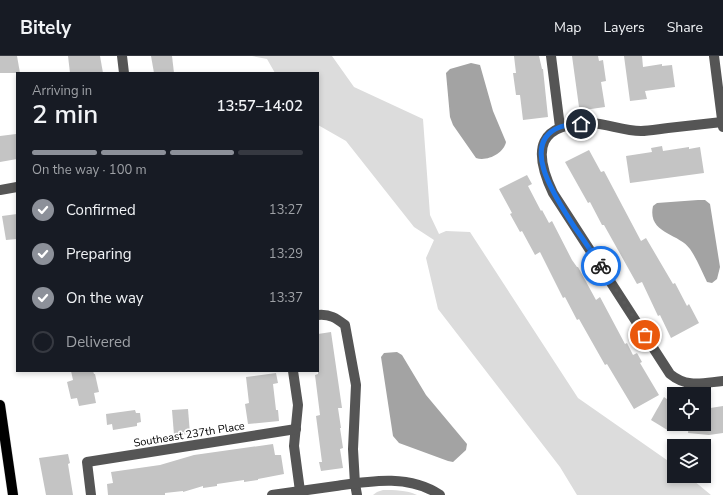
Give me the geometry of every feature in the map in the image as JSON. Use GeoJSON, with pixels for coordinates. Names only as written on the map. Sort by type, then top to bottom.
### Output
{"type":"FeatureCollection","features":[{"type":"Feature","properties":{"kind":"main road"},"geometry":{"type":"LineString","coordinates":[[0,405],[13,495]]}},
{"type":"Feature","properties":{"kind":"street"},"geometry":{"type":"LineString","coordinates":[[122,56],[124,72]]}},
{"type":"Feature","properties":{"kind":"street"},"geometry":{"type":"LineString","coordinates":[[551,56],[560,127]]}},
{"type":"Feature","properties":{"kind":"street"},"geometry":{"type":"LineString","coordinates":[[714,56],[723,125],[640,131],[594,123],[560,127],[549,134],[542,145],[542,166],[553,193],[670,374],[678,380],[688,383],[723,381]]}},
{"type":"Feature","properties":{"kind":"street"},"geometry":{"type":"LineString","coordinates":[[0,190],[16,187]]}},
{"type":"Feature","properties":{"kind":"street"},"geometry":{"type":"LineString","coordinates":[[319,315],[325,314],[334,317],[345,326],[356,385],[354,449],[355,484],[357,495]]}},
{"type":"Feature","properties":{"kind":"street"},"geometry":{"type":"LineString","coordinates":[[293,372],[298,405],[294,446],[300,491]]}},
{"type":"Feature","properties":{"kind":"street","name":"Southeast 237th Place"},"geometry":{"type":"LineString","coordinates":[[91,495],[87,462],[296,430]]}},
{"type":"Feature","properties":{"kind":"street"},"geometry":{"type":"LineString","coordinates":[[272,495],[387,480],[407,482],[423,486],[440,495]]}},
{"type":"Feature","properties":{"kind":"shaded area"},"geometry":{"type":"Polygon","coordinates":[[[252,56],[332,56],[354,87],[423,119],[430,215],[439,234],[446,231],[470,232],[578,398],[667,460],[667,483],[696,483],[711,495],[577,495],[560,467],[438,309],[426,258],[434,240],[414,227],[346,141],[319,126],[319,72],[274,72],[267,59],[252,56]]]}},
{"type":"Feature","properties":{"kind":"shaded area"},"geometry":{"type":"Polygon","coordinates":[[[471,63],[480,65],[493,111],[506,142],[505,146],[499,153],[485,159],[476,158],[453,125],[450,117],[446,73],[450,69],[471,63]]]}},
{"type":"Feature","properties":{"kind":"shaded area"},"geometry":{"type":"Polygon","coordinates":[[[705,200],[710,204],[720,267],[717,279],[712,283],[707,282],[690,249],[679,239],[659,228],[652,215],[653,206],[657,203],[705,200]]]}},
{"type":"Feature","properties":{"kind":"shaded area"},"geometry":{"type":"Polygon","coordinates":[[[397,352],[402,355],[426,395],[467,444],[466,450],[453,462],[399,443],[393,436],[381,357],[384,353],[397,352]]]}},
{"type":"Feature","properties":{"kind":"shaded area"},"geometry":{"type":"Polygon","coordinates":[[[383,490],[405,491],[417,495],[373,495],[383,490]]]}},
{"type":"Feature","properties":{"kind":"building"},"geometry":{"type":"Polygon","coordinates":[[[0,56],[17,56],[20,72],[0,73],[0,56]]]}},
{"type":"Feature","properties":{"kind":"building"},"geometry":{"type":"Polygon","coordinates":[[[68,56],[100,56],[103,72],[70,72],[68,56]]]}},
{"type":"Feature","properties":{"kind":"building"},"geometry":{"type":"Polygon","coordinates":[[[151,56],[172,56],[174,72],[154,72],[151,56]]]}},
{"type":"Feature","properties":{"kind":"building"},"geometry":{"type":"Polygon","coordinates":[[[514,56],[539,56],[543,69],[548,117],[523,120],[520,95],[516,95],[513,73],[516,73],[514,56]]]}},
{"type":"Feature","properties":{"kind":"building"},"geometry":{"type":"Polygon","coordinates":[[[572,56],[598,56],[599,61],[603,60],[606,81],[601,82],[605,107],[584,110],[583,107],[579,107],[572,56]]]}},
{"type":"Feature","properties":{"kind":"building"},"geometry":{"type":"Polygon","coordinates":[[[624,56],[642,56],[643,67],[662,64],[662,66],[672,65],[675,87],[645,91],[647,99],[630,101],[624,56]]]}},
{"type":"Feature","properties":{"kind":"building"},"geometry":{"type":"Polygon","coordinates":[[[16,134],[16,159],[0,162],[0,136],[16,134]]]}},
{"type":"Feature","properties":{"kind":"building"},"geometry":{"type":"Polygon","coordinates":[[[662,146],[663,151],[700,147],[704,173],[630,183],[626,156],[652,152],[651,148],[662,146]]]}},
{"type":"Feature","properties":{"kind":"building"},"geometry":{"type":"Polygon","coordinates":[[[589,150],[601,172],[604,171],[641,241],[646,238],[673,284],[675,283],[687,306],[689,304],[699,323],[671,338],[660,315],[658,316],[642,282],[637,284],[604,225],[602,225],[590,202],[588,203],[565,162],[589,150]]]}},
{"type":"Feature","properties":{"kind":"building"},"geometry":{"type":"Polygon","coordinates":[[[527,175],[532,184],[528,186],[541,211],[542,210],[549,223],[552,221],[572,260],[578,267],[596,300],[600,297],[625,344],[627,343],[633,355],[637,353],[642,362],[640,363],[659,395],[634,409],[607,364],[605,365],[579,319],[577,320],[565,297],[563,298],[540,252],[535,255],[522,231],[520,232],[510,214],[512,213],[499,189],[527,175]]]}},
{"type":"Feature","properties":{"kind":"building"},"geometry":{"type":"Polygon","coordinates":[[[16,214],[16,239],[6,240],[2,216],[16,214]]]}},
{"type":"Feature","properties":{"kind":"building"},"geometry":{"type":"Polygon","coordinates":[[[331,332],[342,408],[338,408],[343,448],[340,449],[343,468],[321,471],[319,462],[322,462],[316,416],[320,415],[315,375],[319,372],[319,334],[331,332]]]}},
{"type":"Feature","properties":{"kind":"building"},"geometry":{"type":"Polygon","coordinates":[[[71,372],[93,372],[99,392],[94,393],[96,403],[79,406],[77,398],[71,399],[67,382],[73,380],[71,372]]]}},
{"type":"Feature","properties":{"kind":"building"},"geometry":{"type":"Polygon","coordinates":[[[276,373],[278,383],[273,384],[276,410],[278,410],[279,421],[248,424],[245,404],[249,403],[246,377],[276,373]]]}},
{"type":"Feature","properties":{"kind":"building"},"geometry":{"type":"Polygon","coordinates":[[[664,397],[667,399],[667,430],[651,420],[664,397]]]}},
{"type":"Feature","properties":{"kind":"building"},"geometry":{"type":"Polygon","coordinates":[[[723,406],[723,433],[709,435],[688,433],[688,431],[711,431],[711,408],[723,406]]]}},
{"type":"Feature","properties":{"kind":"building"},"geometry":{"type":"Polygon","coordinates":[[[188,409],[190,434],[174,435],[172,410],[188,409]]]}},
{"type":"Feature","properties":{"kind":"building"},"geometry":{"type":"Polygon","coordinates":[[[135,410],[136,413],[140,413],[141,422],[137,423],[137,426],[113,430],[112,424],[107,425],[106,414],[135,410]]]}},
{"type":"Feature","properties":{"kind":"building"},"geometry":{"type":"Polygon","coordinates":[[[273,444],[275,455],[281,455],[284,474],[258,480],[244,482],[244,480],[217,484],[217,486],[203,488],[203,486],[183,492],[165,493],[165,495],[108,495],[107,484],[113,483],[111,472],[160,465],[194,455],[273,444]]]}},
{"type":"Feature","properties":{"kind":"building"},"geometry":{"type":"Polygon","coordinates":[[[68,454],[70,463],[68,464],[73,495],[46,495],[39,458],[68,454]]]}},
{"type":"Feature","properties":{"kind":"way so far"},"geometry":{"type":"LineString","coordinates":[[601,266],[645,335]]}},
{"type":"Feature","properties":{"kind":"route"},"geometry":{"type":"LineString","coordinates":[[581,124],[560,127],[549,134],[542,145],[542,166],[553,193],[601,266]]}}]}
